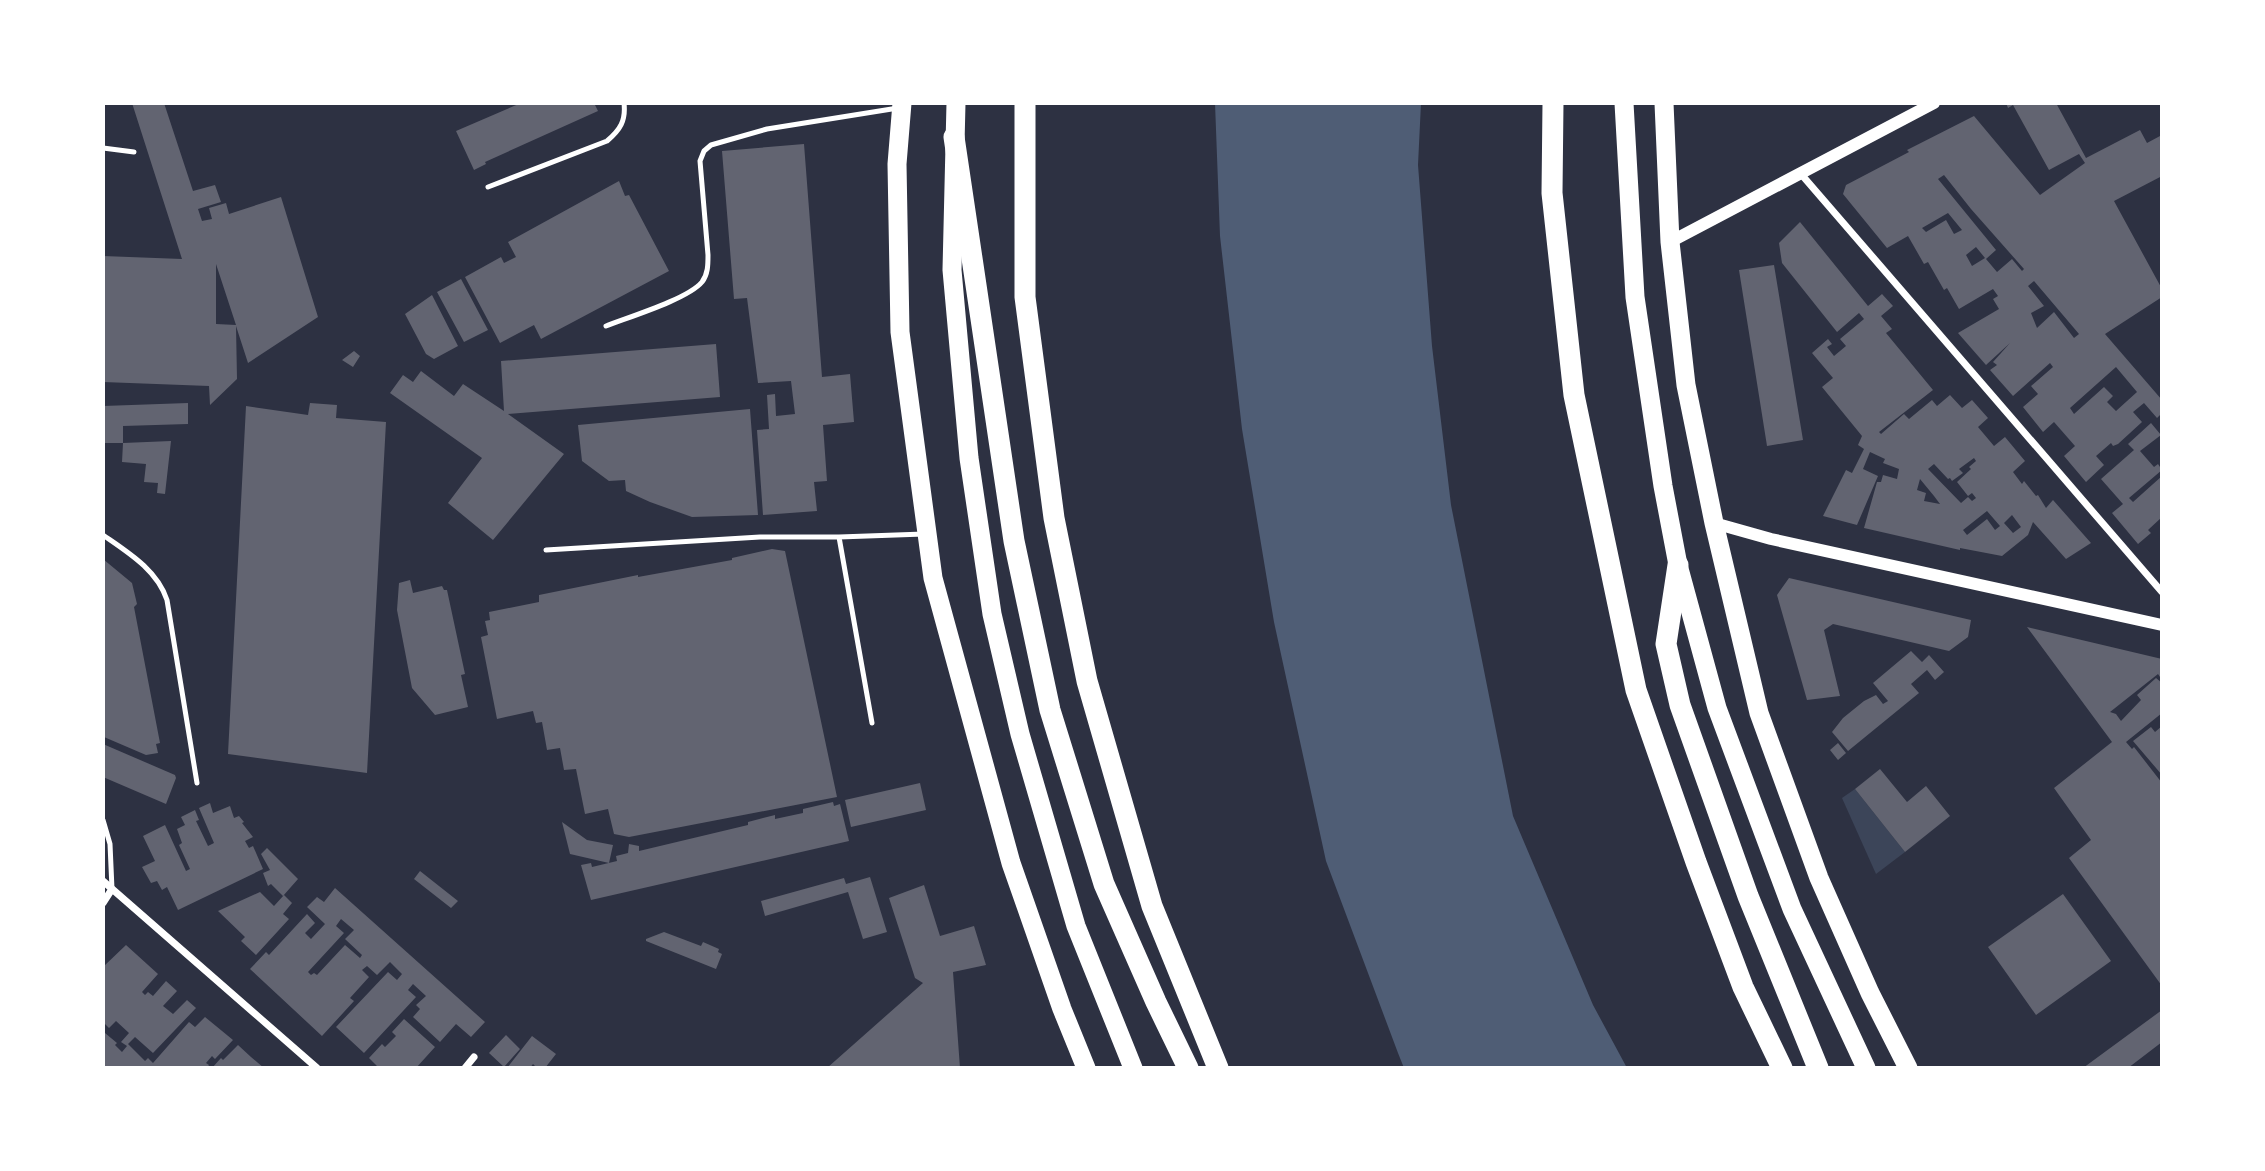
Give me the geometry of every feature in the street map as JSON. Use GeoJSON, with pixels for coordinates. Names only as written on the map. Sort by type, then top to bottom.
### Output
{"type":"FeatureCollection","features":[{"type":"Feature","properties":{"kind":"highway"},"geometry":{"type":"LineString","coordinates":[[957,103],[952,270],[969,458],[992,614],[1020,734],[1076,926],[1133,1068]]}},
{"type":"Feature","properties":{"kind":"highway"},"geometry":{"type":"LineString","coordinates":[[1024,103],[1025,298],[1054,518],[1087,681],[1152,906],[1218,1068]]}},
{"type":"Feature","properties":{"kind":"highway"},"geometry":{"type":"LineString","coordinates":[[1553,103],[1552,192],[1574,395],[1636,690],[1696,862],[1739,974],[1782,1068]]}},
{"type":"Feature","properties":{"kind":"highway"},"geometry":{"type":"LineString","coordinates":[[1625,103],[1635,297],[1663,486],[1678,565],[1717,708],[1792,909],[1866,1068]]}},
{"type":"Feature","properties":{"kind":"highway"},"geometry":{"type":"LineString","coordinates":[[1664,103],[1670,242],[1686,385],[1714,523],[1759,713],[1819,878],[1870,993],[1908,1068]]}},
{"type":"Feature","properties":{"kind":"highway"},"geometry":{"type":"LineString","coordinates":[[901,105],[897,164],[900,332],[933,578],[1012,863],[1062,1009],[1086,1068]]}},
{"type":"Feature","properties":{"kind":"highway"},"geometry":{"type":"LineString","coordinates":[[954,137],[1014,541],[1050,710],[1104,884],[1188,1068]]}},
{"type":"Feature","properties":{"kind":"highway"},"geometry":{"type":"LineString","coordinates":[[1678,565],[1666,644],[1680,705],[1748,896],[1818,1068]]}},
{"type":"Feature","properties":{"kind":"street"},"geometry":{"type":"LineString","coordinates":[[1670,242],[1934,103]]}},
{"type":"Feature","properties":{"kind":"street"},"geometry":{"type":"LineString","coordinates":[[1801,174],[2162,592]]}},
{"type":"Feature","properties":{"kind":"street"},"geometry":{"type":"LineString","coordinates":[[1714,523],[1771,539],[2162,625]]}},
{"type":"Feature","properties":{"kind":"street"},"geometry":{"type":"LineString","coordinates":[[103,881],[317,1068]]}},
{"type":"Feature","properties":{"kind":"street"},"geometry":{"type":"LineString","coordinates":[[103,903],[112,889]]}},
{"type":"Feature","properties":{"kind":"street"},"geometry":{"type":"LineString","coordinates":[[465,1068],[474,1056]]}},
{"type":"Feature","properties":{"kind":"lane"},"geometry":{"type":"LineString","coordinates":[[488,187],[607,141],[618,132],[623,123],[624,103]]}},
{"type":"Feature","properties":{"kind":"lane"},"geometry":{"type":"LineString","coordinates":[[607,326],[679,297],[695,289],[704,280],[708,255],[700,161],[704,151],[711,145],[767,130],[901,105]]}},
{"type":"Feature","properties":{"kind":"lane"},"geometry":{"type":"LineString","coordinates":[[103,148],[134,152]]}},
{"type":"Feature","properties":{"kind":"lane"},"geometry":{"type":"LineString","coordinates":[[546,550],[760,537],[927,534]]}},
{"type":"Feature","properties":{"kind":"lane"},"geometry":{"type":"LineString","coordinates":[[103,535],[146,567],[163,588],[197,783]]}},
{"type":"Feature","properties":{"kind":"lane"},"geometry":{"type":"LineString","coordinates":[[839,537],[872,723]]}},
{"type":"Feature","properties":{"kind":"lane"},"geometry":{"type":"LineString","coordinates":[[103,820],[110,844],[112,889]]}},
{"type":"Feature","properties":{"kind":"shaded area"},"geometry":{"type":"Polygon","coordinates":[[[1215,103],[1421,103],[1418,165],[1432,346],[1451,505],[1513,816],[1593,1005],[1627,1068],[1404,1068],[1326,861],[1274,622],[1242,429],[1220,236],[1215,103]]]}},
{"type":"Feature","properties":{"kind":"shaded area"},"geometry":{"type":"Polygon","coordinates":[[[1855,789],[1905,852],[1876,874],[1842,798],[1855,789]]]}},
{"type":"Feature","properties":{"kind":"building"},"geometry":{"type":"Polygon","coordinates":[[[132,103],[164,103],[193,191],[215,185],[221,202],[198,209],[202,221],[212,219],[209,208],[226,203],[229,214],[281,197],[318,317],[248,363],[236,326],[237,379],[210,405],[209,386],[103,382],[103,256],[182,259],[132,103]],[[216,264],[216,324],[236,325],[216,264]]]}},
{"type":"Feature","properties":{"kind":"building"},"geometry":{"type":"Polygon","coordinates":[[[521,103],[594,103],[598,111],[485,162],[486,164],[474,170],[456,131],[521,103]]]}},
{"type":"Feature","properties":{"kind":"building"},"geometry":{"type":"Polygon","coordinates":[[[2006,103],[2056,103],[2086,158],[2140,130],[2147,143],[2160,136],[2162,139],[2162,176],[2114,201],[2162,289],[2162,297],[2105,334],[2162,400],[2162,413],[2157,418],[2144,403],[2133,412],[2142,422],[2118,444],[2113,446],[2111,443],[2096,456],[2104,465],[2086,482],[2064,456],[2075,446],[2054,422],[2043,432],[2023,407],[2038,394],[2031,386],[2053,367],[2050,363],[2013,396],[1990,370],[1997,365],[1993,362],[2010,343],[1986,365],[1958,333],[1999,309],[1993,299],[1998,296],[1993,289],[1959,309],[1928,262],[1924,264],[1908,236],[1887,248],[1843,194],[1846,185],[1974,116],[2040,195],[2085,163],[2079,154],[2049,170],[2013,105],[2008,108],[2006,103]],[[1944,175],[1938,179],[1996,250],[1986,259],[1997,272],[2012,259],[2022,271],[2024,269],[1944,175]],[[1948,213],[1922,228],[1926,232],[1946,220],[1954,234],[1962,230],[1948,213]],[[1976,247],[1966,255],[1972,266],[1985,258],[1976,247]],[[2034,281],[2028,286],[2044,306],[2031,313],[2037,328],[2054,312],[2074,338],[2079,334],[2034,281]],[[2116,367],[2070,408],[2074,414],[2104,387],[2113,396],[2107,402],[2116,411],[2137,392],[2116,367]]]}},
{"type":"Feature","properties":{"kind":"building"},"geometry":{"type":"Polygon","coordinates":[[[804,144],[822,377],[850,374],[854,422],[823,425],[827,481],[814,482],[817,511],[763,515],[757,430],[769,429],[767,395],[775,394],[776,416],[795,414],[791,381],[758,383],[747,298],[734,299],[722,151],[804,144]]]}},
{"type":"Feature","properties":{"kind":"building"},"geometry":{"type":"Polygon","coordinates":[[[619,181],[669,271],[541,339],[534,325],[500,343],[465,277],[501,257],[504,263],[516,257],[508,242],[619,181]]]}},
{"type":"Feature","properties":{"kind":"building"},"geometry":{"type":"Polygon","coordinates":[[[1800,222],[1868,306],[1882,294],[1893,306],[1881,316],[1892,329],[1886,333],[1933,390],[1879,432],[1881,434],[1904,414],[1909,419],[1932,400],[1937,406],[1950,395],[1962,408],[1972,400],[1988,418],[1978,427],[1994,446],[2005,437],[2025,461],[2013,472],[2022,484],[2024,481],[2046,508],[2053,500],[2091,543],[2066,559],[2033,522],[2028,535],[2002,556],[1960,550],[1864,528],[1877,482],[1881,482],[1883,475],[1897,479],[1899,469],[1883,463],[1885,459],[1870,452],[1863,469],[1878,476],[1857,525],[1823,516],[1846,470],[1852,473],[1864,449],[1858,445],[1862,436],[1822,387],[1833,378],[1812,353],[1828,339],[1832,344],[1827,347],[1834,356],[1846,346],[1840,339],[1864,319],[1859,313],[1837,332],[1782,263],[1779,243],[1800,222]],[[1974,458],[1959,469],[1963,473],[1952,481],[1934,464],[1928,469],[1961,503],[1968,497],[1972,501],[1976,498],[1972,493],[1968,496],[1957,482],[1976,461],[1974,458]],[[1920,479],[1917,490],[1926,493],[1924,501],[1940,504],[1920,479]],[[1987,511],[1963,530],[1967,535],[1987,519],[1995,530],[2000,526],[1987,511]],[[2012,515],[2004,523],[2013,533],[2021,527],[2012,515]]]}},
{"type":"Feature","properties":{"kind":"building"},"geometry":{"type":"Polygon","coordinates":[[[1774,265],[1803,440],[1767,446],[1739,270],[1774,265]]]}},
{"type":"Feature","properties":{"kind":"building"},"geometry":{"type":"Polygon","coordinates":[[[461,279],[488,330],[464,342],[437,292],[461,279]]]}},
{"type":"Feature","properties":{"kind":"building"},"geometry":{"type":"Polygon","coordinates":[[[432,295],[458,346],[434,359],[426,354],[405,314],[432,295]]]}},
{"type":"Feature","properties":{"kind":"building"},"geometry":{"type":"Polygon","coordinates":[[[716,344],[720,397],[508,414],[564,454],[493,540],[448,503],[482,458],[390,393],[403,375],[413,382],[421,371],[454,396],[463,384],[504,411],[501,361],[716,344]]]}},
{"type":"Feature","properties":{"kind":"building"},"geometry":{"type":"Polygon","coordinates":[[[354,351],[360,356],[353,367],[342,360],[354,351]]]}},
{"type":"Feature","properties":{"kind":"building"},"geometry":{"type":"Polygon","coordinates":[[[188,403],[188,424],[123,426],[123,443],[103,443],[103,406],[188,403]]]}},
{"type":"Feature","properties":{"kind":"building"},"geometry":{"type":"Polygon","coordinates":[[[310,403],[337,405],[336,418],[386,422],[367,773],[228,754],[246,406],[308,415],[310,403]]]}},
{"type":"Feature","properties":{"kind":"building"},"geometry":{"type":"Polygon","coordinates":[[[750,409],[758,515],[692,517],[626,491],[625,480],[609,481],[582,461],[578,425],[750,409]]]}},
{"type":"Feature","properties":{"kind":"building"},"geometry":{"type":"Polygon","coordinates":[[[2151,423],[2161,435],[2140,451],[2154,467],[2158,464],[2162,470],[2129,498],[2133,502],[2162,476],[2162,517],[2148,530],[2151,533],[2138,544],[2112,513],[2123,504],[2101,479],[2134,450],[2128,444],[2151,423]]]}},
{"type":"Feature","properties":{"kind":"building"},"geometry":{"type":"Polygon","coordinates":[[[171,441],[165,494],[157,493],[158,483],[144,482],[146,464],[122,462],[123,443],[171,441]]]}},
{"type":"Feature","properties":{"kind":"building"},"geometry":{"type":"Polygon","coordinates":[[[772,549],[785,551],[837,797],[629,837],[614,834],[608,809],[585,814],[576,769],[564,770],[560,748],[547,750],[542,722],[536,723],[533,711],[497,719],[481,637],[488,635],[485,621],[490,620],[489,612],[539,602],[539,595],[732,560],[772,549]]]}},
{"type":"Feature","properties":{"kind":"building"},"geometry":{"type":"Polygon","coordinates":[[[103,559],[132,583],[137,604],[134,607],[160,743],[156,744],[158,753],[146,755],[104,737],[103,559]]]}},
{"type":"Feature","properties":{"kind":"building"},"geometry":{"type":"Polygon","coordinates":[[[1789,578],[1971,620],[1968,637],[1949,651],[1833,624],[1824,630],[1840,696],[1807,700],[1777,595],[1789,578]]]}},
{"type":"Feature","properties":{"kind":"building"},"geometry":{"type":"Polygon","coordinates":[[[410,580],[413,593],[442,586],[447,590],[465,674],[461,675],[468,707],[435,715],[412,688],[397,610],[399,583],[410,580]]]}},
{"type":"Feature","properties":{"kind":"building"},"geometry":{"type":"Polygon","coordinates":[[[2027,627],[2162,659],[2162,680],[2158,674],[2110,712],[2116,714],[2121,721],[2141,700],[2137,695],[2156,678],[2162,683],[2162,713],[2126,742],[2132,749],[2134,747],[2162,783],[2162,986],[2069,858],[2091,840],[2054,788],[2112,742],[2027,627]]]}},
{"type":"Feature","properties":{"kind":"building"},"geometry":{"type":"Polygon","coordinates":[[[1911,651],[1922,662],[1929,655],[1944,672],[1935,680],[1927,670],[1911,684],[1919,693],[1848,751],[1832,732],[1843,718],[1864,701],[1876,695],[1883,704],[1888,701],[1873,683],[1911,651]]]}},
{"type":"Feature","properties":{"kind":"building"},"geometry":{"type":"Polygon","coordinates":[[[2162,726],[2162,775],[2133,741],[2151,727],[2155,732],[2162,726]]]}},
{"type":"Feature","properties":{"kind":"building"},"geometry":{"type":"Polygon","coordinates":[[[1838,743],[1846,753],[1838,760],[1830,750],[1838,743]]]}},
{"type":"Feature","properties":{"kind":"building"},"geometry":{"type":"Polygon","coordinates":[[[103,744],[175,775],[166,804],[103,777],[103,744]]]}},
{"type":"Feature","properties":{"kind":"building"},"geometry":{"type":"Polygon","coordinates":[[[1880,769],[1907,802],[1926,786],[1950,816],[1905,852],[1855,789],[1880,769]]]}},
{"type":"Feature","properties":{"kind":"building"},"geometry":{"type":"Polygon","coordinates":[[[920,783],[926,810],[851,827],[845,800],[920,783]]]}},
{"type":"Feature","properties":{"kind":"building"},"geometry":{"type":"Polygon","coordinates":[[[833,802],[834,806],[840,804],[849,841],[591,900],[581,865],[591,863],[592,867],[617,861],[616,856],[628,853],[629,844],[639,846],[639,851],[748,825],[748,822],[775,815],[775,819],[803,813],[803,809],[833,802]]]}},
{"type":"Feature","properties":{"kind":"building"},"geometry":{"type":"Polygon","coordinates":[[[210,803],[213,813],[230,806],[234,818],[239,816],[244,822],[242,823],[253,837],[245,841],[249,848],[253,846],[263,869],[178,910],[167,887],[162,890],[157,881],[151,883],[142,867],[155,861],[143,836],[165,825],[186,871],[190,869],[179,845],[182,843],[177,829],[185,825],[181,817],[195,810],[199,820],[196,821],[208,846],[214,843],[199,808],[210,803]]]}},
{"type":"Feature","properties":{"kind":"building"},"geometry":{"type":"Polygon","coordinates":[[[562,822],[587,840],[613,845],[609,863],[570,854],[562,822]]]}},
{"type":"Feature","properties":{"kind":"building"},"geometry":{"type":"Polygon","coordinates":[[[267,848],[298,879],[283,896],[271,884],[268,886],[263,873],[270,870],[261,854],[267,848]]]}},
{"type":"Feature","properties":{"kind":"building"},"geometry":{"type":"Polygon","coordinates":[[[420,871],[458,901],[451,908],[414,879],[420,871]]]}},
{"type":"Feature","properties":{"kind":"building"},"geometry":{"type":"Polygon","coordinates":[[[870,877],[887,932],[863,939],[848,892],[765,916],[761,901],[844,878],[846,884],[870,877]]]}},
{"type":"Feature","properties":{"kind":"building"},"geometry":{"type":"Polygon","coordinates":[[[924,885],[940,936],[974,926],[986,965],[953,972],[960,1068],[827,1068],[923,983],[915,978],[889,898],[924,885]]]}},
{"type":"Feature","properties":{"kind":"building"},"geometry":{"type":"Polygon","coordinates":[[[335,888],[485,1022],[471,1037],[456,1024],[440,1042],[413,1017],[420,1009],[416,1005],[426,996],[413,984],[408,990],[416,997],[364,1053],[336,1027],[388,972],[397,980],[402,974],[390,962],[377,975],[367,966],[362,970],[369,977],[350,998],[354,1001],[322,1036],[250,969],[266,952],[269,955],[307,914],[315,923],[305,933],[311,939],[325,924],[307,907],[317,897],[324,902],[335,888]],[[341,919],[336,926],[344,933],[308,972],[317,975],[345,945],[360,958],[362,955],[345,939],[354,930],[341,919]]]}},
{"type":"Feature","properties":{"kind":"building"},"geometry":{"type":"Polygon","coordinates":[[[260,892],[274,906],[284,895],[292,903],[283,914],[289,919],[256,955],[241,941],[245,937],[218,911],[260,892]]]}},
{"type":"Feature","properties":{"kind":"building"},"geometry":{"type":"Polygon","coordinates":[[[2063,894],[2111,961],[2036,1015],[1988,947],[2063,894]]]}},
{"type":"Feature","properties":{"kind":"building"},"geometry":{"type":"Polygon","coordinates":[[[664,932],[701,946],[703,942],[719,949],[718,952],[722,954],[716,969],[646,941],[664,932]]]}},
{"type":"Feature","properties":{"kind":"building"},"geometry":{"type":"Polygon","coordinates":[[[126,945],[158,974],[142,992],[145,995],[148,992],[153,996],[166,981],[177,991],[163,1006],[173,1014],[187,1000],[196,1008],[153,1053],[135,1037],[128,1044],[145,1061],[148,1058],[153,1063],[189,1022],[195,1027],[205,1017],[233,1040],[215,1059],[212,1056],[206,1063],[209,1065],[207,1068],[103,1068],[103,1034],[117,1043],[115,1045],[122,1052],[127,1046],[121,1042],[129,1033],[116,1021],[109,1028],[103,1022],[103,967],[126,945]]]}},
{"type":"Feature","properties":{"kind":"building"},"geometry":{"type":"Polygon","coordinates":[[[2162,1010],[2162,1042],[2128,1068],[2083,1068],[2162,1010]]]}},
{"type":"Feature","properties":{"kind":"building"},"geometry":{"type":"Polygon","coordinates":[[[404,1019],[435,1047],[416,1068],[379,1068],[369,1058],[382,1044],[385,1047],[396,1036],[392,1032],[404,1019]]]}},
{"type":"Feature","properties":{"kind":"building"},"geometry":{"type":"Polygon","coordinates":[[[506,1035],[520,1049],[504,1067],[489,1053],[506,1035]]]}},
{"type":"Feature","properties":{"kind":"building"},"geometry":{"type":"Polygon","coordinates":[[[532,1036],[556,1054],[545,1068],[537,1068],[533,1064],[530,1068],[507,1068],[532,1036]]]}},
{"type":"Feature","properties":{"kind":"building"},"geometry":{"type":"Polygon","coordinates":[[[238,1045],[264,1068],[212,1068],[221,1058],[223,1060],[238,1045]]]}}]}
